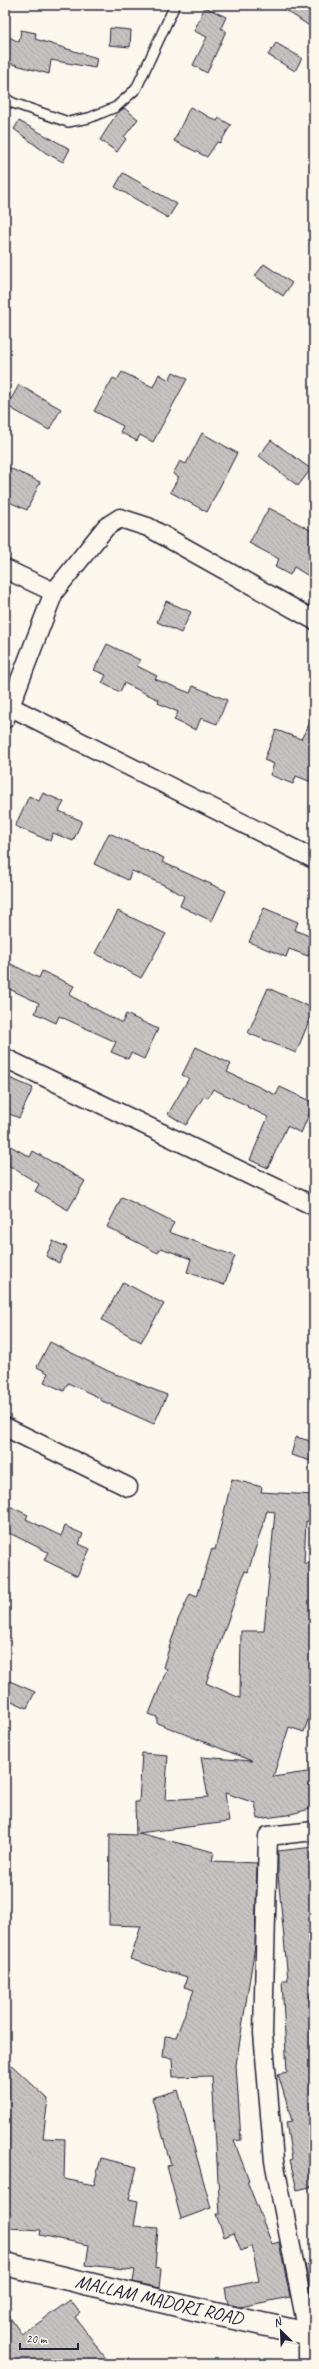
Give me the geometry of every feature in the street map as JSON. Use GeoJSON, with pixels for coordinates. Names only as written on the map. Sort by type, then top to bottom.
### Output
{"type":"FeatureCollection","features":[{"type":"Feature","properties":{"kind":"street"},"geometry":{"type":"LineString","coordinates":[[314,620],[148,527],[120,518],[106,527],[54,592],[8,713],[314,859]]}},
{"type":"Feature","properties":{"kind":"street"},"geometry":{"type":"LineString","coordinates":[[5,569],[54,592]]}},
{"type":"Feature","properties":{"kind":"street"},"geometry":{"type":"LineString","coordinates":[[5,1058],[314,1206]]}},
{"type":"Feature","properties":{"kind":"street"},"geometry":{"type":"LineString","coordinates":[[5,1427],[128,1487]]}},
{"type":"Feature","properties":{"kind":"street"},"geometry":{"type":"LineString","coordinates":[[308,2364],[311,2334],[274,2161],[263,2025],[268,1836],[314,1831]]}},
{"type":"Feature","properties":{"kind":"street","name":"MALLAM MADORI ROAD"},"geometry":{"type":"LineString","coordinates":[[5,2264],[215,2314],[311,2334]]}},
{"type":"Feature","properties":{"kind":"lane"},"geometry":{"type":"LineString","coordinates":[[5,98],[13,103],[68,122],[89,118],[116,106],[136,89],[175,5]]}},
{"type":"Feature","properties":{"kind":"building"},"geometry":{"type":"Polygon","coordinates":[[[278,5],[314,5],[314,29],[278,5]]]}},
{"type":"Feature","properties":{"kind":"building"},"geometry":{"type":"Polygon","coordinates":[[[205,7],[226,17],[221,28],[226,31],[207,73],[193,65],[207,37],[194,31],[205,7]]]}},
{"type":"Feature","properties":{"kind":"building"},"geometry":{"type":"Polygon","coordinates":[[[110,28],[131,30],[130,47],[109,45],[110,28]]]}},
{"type":"Feature","properties":{"kind":"building"},"geometry":{"type":"Polygon","coordinates":[[[21,30],[36,33],[35,39],[97,58],[95,68],[51,60],[49,74],[5,62],[5,35],[19,42],[21,30]]]}},
{"type":"Feature","properties":{"kind":"building"},"geometry":{"type":"Polygon","coordinates":[[[276,43],[302,58],[295,71],[268,55],[276,43]]]}},
{"type":"Feature","properties":{"kind":"building"},"geometry":{"type":"Polygon","coordinates":[[[190,107],[217,121],[219,118],[231,125],[220,143],[217,142],[207,157],[174,141],[190,107]]]}},
{"type":"Feature","properties":{"kind":"building"},"geometry":{"type":"Polygon","coordinates":[[[124,108],[138,119],[124,137],[126,139],[117,152],[100,140],[117,113],[124,108]]]}},
{"type":"Feature","properties":{"kind":"building"},"geometry":{"type":"Polygon","coordinates":[[[19,121],[70,149],[63,162],[46,153],[14,129],[19,121]]]}},
{"type":"Feature","properties":{"kind":"building"},"geometry":{"type":"Polygon","coordinates":[[[123,173],[177,204],[168,218],[115,187],[123,173]]]}},
{"type":"Feature","properties":{"kind":"building"},"geometry":{"type":"Polygon","coordinates":[[[264,264],[292,283],[283,296],[255,276],[264,264]]]}},
{"type":"Feature","properties":{"kind":"building"},"geometry":{"type":"Polygon","coordinates":[[[122,372],[153,387],[159,374],[169,380],[173,372],[187,379],[153,442],[140,435],[137,441],[120,432],[123,426],[94,411],[113,378],[117,380],[122,372]]]}},
{"type":"Feature","properties":{"kind":"building"},"geometry":{"type":"Polygon","coordinates":[[[19,385],[61,409],[49,430],[7,406],[19,385]]]}},
{"type":"Feature","properties":{"kind":"building"},"geometry":{"type":"Polygon","coordinates":[[[202,433],[237,453],[207,512],[170,492],[179,477],[173,474],[180,461],[186,464],[202,433]]]}},
{"type":"Feature","properties":{"kind":"building"},"geometry":{"type":"Polygon","coordinates":[[[271,440],[311,469],[298,486],[259,456],[271,440]]]}},
{"type":"Feature","properties":{"kind":"building"},"geometry":{"type":"Polygon","coordinates":[[[5,466],[40,482],[27,510],[5,500],[5,466]]]}},
{"type":"Feature","properties":{"kind":"building"},"geometry":{"type":"Polygon","coordinates":[[[269,508],[314,532],[314,562],[307,575],[294,567],[290,575],[275,567],[279,559],[249,543],[269,508]]]}},
{"type":"Feature","properties":{"kind":"building"},"geometry":{"type":"Polygon","coordinates":[[[166,601],[191,612],[181,633],[157,622],[166,601]]]}},
{"type":"Feature","properties":{"kind":"building"},"geometry":{"type":"Polygon","coordinates":[[[107,644],[140,660],[137,666],[157,676],[155,679],[190,693],[193,686],[227,700],[217,724],[201,718],[196,730],[174,720],[178,712],[158,703],[159,700],[124,683],[120,692],[102,683],[106,675],[94,670],[107,644]]]}},
{"type":"Feature","properties":{"kind":"building"},"geometry":{"type":"Polygon","coordinates":[[[314,716],[314,783],[296,776],[293,784],[270,775],[274,764],[264,760],[276,730],[301,739],[314,716]]]}},
{"type":"Feature","properties":{"kind":"building"},"geometry":{"type":"Polygon","coordinates":[[[43,793],[64,802],[59,811],[82,821],[73,841],[53,833],[50,841],[15,826],[29,796],[39,801],[43,793]]]}},
{"type":"Feature","properties":{"kind":"building"},"geometry":{"type":"Polygon","coordinates":[[[109,833],[164,858],[162,862],[226,891],[212,921],[180,906],[184,896],[164,885],[132,871],[128,880],[94,864],[109,833]]]}},
{"type":"Feature","properties":{"kind":"building"},"geometry":{"type":"Polygon","coordinates":[[[264,908],[298,922],[295,930],[314,938],[308,956],[289,949],[286,957],[249,942],[264,908]]]}},
{"type":"Feature","properties":{"kind":"building"},"geometry":{"type":"Polygon","coordinates":[[[118,911],[166,934],[141,978],[95,953],[118,911]]]}},
{"type":"Feature","properties":{"kind":"building"},"geometry":{"type":"Polygon","coordinates":[[[5,961],[39,978],[42,971],[74,986],[69,995],[122,1023],[126,1014],[158,1029],[144,1059],[131,1053],[128,1059],[111,1052],[116,1042],[59,1016],[56,1023],[35,1013],[39,1003],[5,987],[5,961]]]}},
{"type":"Feature","properties":{"kind":"building"},"geometry":{"type":"Polygon","coordinates":[[[268,988],[314,1009],[296,1053],[248,1033],[268,988]]]}},
{"type":"Feature","properties":{"kind":"building"},"geometry":{"type":"Polygon","coordinates":[[[196,1047],[231,1064],[227,1072],[276,1095],[280,1087],[314,1103],[301,1133],[287,1126],[268,1168],[250,1160],[268,1117],[247,1107],[248,1106],[213,1089],[208,1098],[204,1096],[186,1125],[168,1114],[189,1078],[182,1075],[196,1047]]]}},
{"type":"Feature","properties":{"kind":"building"},"geometry":{"type":"Polygon","coordinates":[[[5,1076],[33,1088],[19,1118],[5,1112],[5,1076]]]}},
{"type":"Feature","properties":{"kind":"building"},"geometry":{"type":"Polygon","coordinates":[[[5,1143],[30,1157],[33,1151],[85,1181],[68,1210],[35,1191],[39,1184],[5,1163],[5,1143]]]}},
{"type":"Feature","properties":{"kind":"building"},"geometry":{"type":"Polygon","coordinates":[[[122,1197],[174,1223],[169,1232],[235,1256],[224,1285],[187,1272],[191,1259],[161,1248],[158,1253],[107,1227],[122,1197]]]}},
{"type":"Feature","properties":{"kind":"building"},"geometry":{"type":"Polygon","coordinates":[[[53,1241],[67,1247],[59,1263],[46,1256],[53,1241]]]}},
{"type":"Feature","properties":{"kind":"building"},"geometry":{"type":"Polygon","coordinates":[[[123,1282],[164,1304],[141,1342],[102,1320],[123,1282]]]}},
{"type":"Feature","properties":{"kind":"building"},"geometry":{"type":"Polygon","coordinates":[[[50,1342],[108,1371],[167,1395],[154,1424],[100,1400],[100,1398],[68,1383],[64,1391],[44,1382],[48,1373],[37,1367],[50,1342]]]}},
{"type":"Feature","properties":{"kind":"building"},"geometry":{"type":"Polygon","coordinates":[[[296,1437],[314,1442],[314,1462],[291,1455],[296,1437]]]}},
{"type":"Feature","properties":{"kind":"building"},"geometry":{"type":"Polygon","coordinates":[[[232,1479],[262,1487],[261,1492],[314,1495],[314,1522],[306,1521],[304,1563],[314,1564],[314,1701],[304,1732],[289,1727],[273,1777],[314,1771],[314,1808],[287,1815],[258,1819],[255,1803],[225,1793],[229,1822],[138,1833],[214,1852],[212,1861],[257,1863],[255,1946],[236,2065],[241,2140],[234,2141],[249,2180],[247,2181],[272,2244],[279,2242],[290,2297],[240,2307],[228,2304],[225,2288],[259,2281],[252,2246],[241,2251],[234,2233],[224,2237],[216,2214],[220,2214],[212,2076],[173,2077],[172,2058],[163,2057],[165,2036],[176,2037],[194,1990],[184,1987],[187,1977],[130,1959],[141,1926],[109,1925],[110,1834],[136,1835],[135,1802],[139,1802],[142,1753],[168,1755],[165,1800],[208,1797],[201,1757],[252,1761],[157,1723],[157,1717],[149,1714],[167,1669],[163,1667],[178,1620],[190,1594],[197,1597],[212,1549],[215,1550],[232,1479]],[[267,1511],[248,1572],[245,1571],[206,1683],[240,1698],[241,1631],[264,1631],[275,1512],[267,1511]]]}},
{"type":"Feature","properties":{"kind":"building"},"geometry":{"type":"Polygon","coordinates":[[[5,1504],[28,1515],[26,1519],[61,1536],[65,1526],[83,1534],[79,1544],[90,1549],[77,1576],[44,1560],[48,1552],[5,1531],[5,1504]]]}},
{"type":"Feature","properties":{"kind":"building"},"geometry":{"type":"Polygon","coordinates":[[[5,1679],[35,1692],[27,1708],[5,1698],[5,1679]]]}},
{"type":"Feature","properties":{"kind":"building"},"geometry":{"type":"Polygon","coordinates":[[[314,1847],[314,1932],[312,1932],[314,1996],[310,1996],[311,2030],[314,2029],[314,2186],[297,2190],[290,2160],[292,2159],[286,2122],[292,2121],[278,2074],[287,2072],[282,1980],[288,1980],[278,1875],[278,1851],[314,1847]]]}},
{"type":"Feature","properties":{"kind":"building"},"geometry":{"type":"Polygon","coordinates":[[[5,2059],[48,2099],[43,2138],[65,2139],[64,2179],[94,2185],[101,2158],[137,2167],[129,2199],[138,2201],[134,2226],[158,2228],[155,2268],[161,2269],[159,2288],[133,2282],[135,2270],[86,2265],[89,2245],[40,2235],[41,2230],[8,2228],[8,2202],[5,2202],[5,2153],[8,2129],[5,2128],[5,2059]]]}},
{"type":"Feature","properties":{"kind":"building"},"geometry":{"type":"Polygon","coordinates":[[[178,2090],[211,2208],[181,2219],[167,2166],[171,2165],[152,2098],[178,2090]]]}},
{"type":"Feature","properties":{"kind":"building"},"geometry":{"type":"Polygon","coordinates":[[[314,2262],[314,2292],[311,2292],[305,2265],[314,2262]]]}},
{"type":"Feature","properties":{"kind":"building"},"geometry":{"type":"Polygon","coordinates":[[[70,2300],[80,2313],[75,2317],[110,2364],[5,2364],[5,2310],[22,2335],[70,2300]]]}}]}
